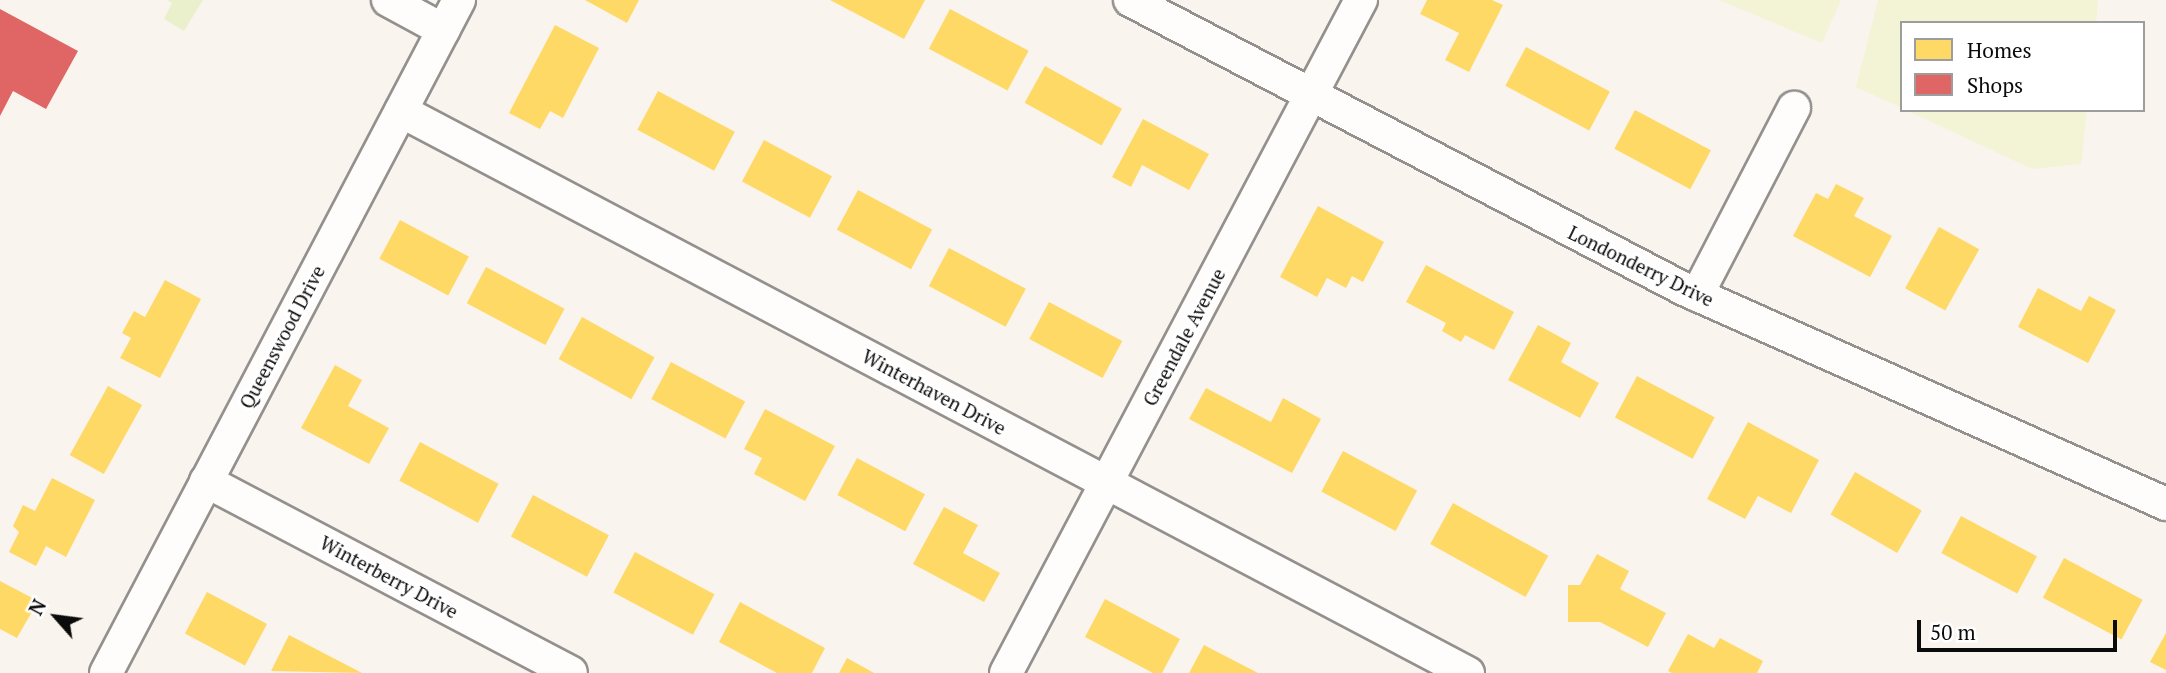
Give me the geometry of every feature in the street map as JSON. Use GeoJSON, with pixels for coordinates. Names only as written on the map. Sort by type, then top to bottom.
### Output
{"type":"FeatureCollection","features":[{"type":"Feature","properties":{"kind":"street"},"geometry":{"type":"LineString","coordinates":[[388,0],[443,30]]}},
{"type":"Feature","properties":{"kind":"street","name":"Queenswood Drive"},"geometry":{"type":"LineString","coordinates":[[106,673],[459,0]]}},
{"type":"Feature","properties":{"kind":"street","name":"Londonderry Drive"},"geometry":{"type":"LineString","coordinates":[[1130,0],[1697,295],[2166,504]]}},
{"type":"Feature","properties":{"kind":"street","name":"Greendale Avenue"},"geometry":{"type":"LineString","coordinates":[[1006,673],[1361,0]]}},
{"type":"Feature","properties":{"kind":"street"},"geometry":{"type":"LineString","coordinates":[[1697,295],[1794,108]]}},
{"type":"Feature","properties":{"kind":"street","name":"Winterhaven Drive"},"geometry":{"type":"LineString","coordinates":[[401,111],[1468,673]]}},
{"type":"Feature","properties":{"kind":"street","name":"Winterberry Drive"},"geometry":{"type":"LineString","coordinates":[[206,481],[571,673]]}},
{"type":"Feature","properties":{"kind":"green space"},"geometry":{"type":"Polygon","coordinates":[[[167,0],[203,0],[184,31],[164,19],[172,3],[167,0]]]}},
{"type":"Feature","properties":{"kind":"green space"},"geometry":{"type":"Polygon","coordinates":[[[1719,0],[1841,0],[1822,43],[1719,0]]]}},
{"type":"Feature","properties":{"kind":"green space"},"geometry":{"type":"Polygon","coordinates":[[[1878,0],[2098,0],[2096,21],[1900,21],[1900,107],[1856,87],[1878,0]]]}},
{"type":"Feature","properties":{"kind":"green space"},"geometry":{"type":"Polygon","coordinates":[[[1910,112],[2087,112],[2081,164],[2032,169],[1910,112]]]}},
{"type":"Feature","properties":{"kind":"building: Homes"},"geometry":{"type":"Polygon","coordinates":[[[585,0],[639,0],[627,23],[585,0]]]}},
{"type":"Feature","properties":{"kind":"building: Homes"},"geometry":{"type":"Polygon","coordinates":[[[830,0],[925,0],[904,39],[830,0]]]}},
{"type":"Feature","properties":{"kind":"building: Homes"},"geometry":{"type":"Polygon","coordinates":[[[1427,0],[1492,0],[1503,5],[1469,72],[1445,60],[1459,33],[1420,14],[1427,0]]]}},
{"type":"Feature","properties":{"kind":"building: Homes"},"geometry":{"type":"Polygon","coordinates":[[[950,9],[1029,51],[1007,91],[929,49],[950,9]]]}},
{"type":"Feature","properties":{"kind":"building: Homes"},"geometry":{"type":"Polygon","coordinates":[[[555,25],[599,48],[563,118],[550,111],[540,129],[509,113],[555,25]]]}},
{"type":"Feature","properties":{"kind":"building: Homes"},"geometry":{"type":"Polygon","coordinates":[[[1526,47],[1610,92],[1589,130],[1505,86],[1526,47]]]}},
{"type":"Feature","properties":{"kind":"building: Homes"},"geometry":{"type":"Polygon","coordinates":[[[1045,66],[1122,109],[1102,145],[1025,103],[1045,66]]]}},
{"type":"Feature","properties":{"kind":"building: Homes"},"geometry":{"type":"Polygon","coordinates":[[[658,91],[735,132],[714,171],[637,130],[658,91]]]}},
{"type":"Feature","properties":{"kind":"building: Homes"},"geometry":{"type":"Polygon","coordinates":[[[1635,110],[1711,150],[1690,189],[1614,149],[1635,110]]]}},
{"type":"Feature","properties":{"kind":"building: Homes"},"geometry":{"type":"Polygon","coordinates":[[[1143,119],[1209,154],[1189,190],[1142,165],[1131,187],[1112,177],[1143,119]]]}},
{"type":"Feature","properties":{"kind":"building: Homes"},"geometry":{"type":"Polygon","coordinates":[[[764,140],[832,176],[810,218],[742,181],[764,140]]]}},
{"type":"Feature","properties":{"kind":"building: Homes"},"geometry":{"type":"Polygon","coordinates":[[[1836,184],[1864,198],[1854,216],[1892,236],[1870,277],[1793,236],[1816,193],[1828,199],[1836,184]]]}},
{"type":"Feature","properties":{"kind":"building: Homes"},"geometry":{"type":"Polygon","coordinates":[[[858,190],[932,229],[911,269],[837,230],[858,190]]]}},
{"type":"Feature","properties":{"kind":"building: Homes"},"geometry":{"type":"Polygon","coordinates":[[[1318,206],[1384,242],[1363,282],[1352,276],[1346,288],[1327,278],[1317,297],[1280,277],[1318,206]]]}},
{"type":"Feature","properties":{"kind":"building: Homes"},"geometry":{"type":"Polygon","coordinates":[[[400,220],[469,257],[448,295],[379,259],[400,220]]]}},
{"type":"Feature","properties":{"kind":"building: Homes"},"geometry":{"type":"Polygon","coordinates":[[[1939,227],[1979,249],[1945,311],[1905,288],[1939,227]]]}},
{"type":"Feature","properties":{"kind":"building: Homes"},"geometry":{"type":"Polygon","coordinates":[[[949,248],[1026,289],[1006,327],[929,286],[949,248]]]}},
{"type":"Feature","properties":{"kind":"building: Homes"},"geometry":{"type":"Polygon","coordinates":[[[1426,265],[1514,312],[1494,350],[1465,335],[1461,342],[1442,331],[1446,323],[1406,302],[1426,265]]]}},
{"type":"Feature","properties":{"kind":"building: Homes"},"geometry":{"type":"Polygon","coordinates":[[[486,267],[565,309],[545,345],[467,303],[486,267]]]}},
{"type":"Feature","properties":{"kind":"building: Homes"},"geometry":{"type":"Polygon","coordinates":[[[165,280],[201,299],[160,378],[120,358],[131,338],[122,333],[134,311],[145,317],[165,280]]]}},
{"type":"Feature","properties":{"kind":"building: Homes"},"geometry":{"type":"Polygon","coordinates":[[[2038,288],[2081,311],[2089,296],[2116,310],[2088,363],[2018,327],[2038,288]]]}},
{"type":"Feature","properties":{"kind":"building: Homes"},"geometry":{"type":"Polygon","coordinates":[[[1049,302],[1122,341],[1103,378],[1029,339],[1049,302]]]}},
{"type":"Feature","properties":{"kind":"building: Homes"},"geometry":{"type":"Polygon","coordinates":[[[582,317],[655,357],[631,399],[559,359],[582,317]]]}},
{"type":"Feature","properties":{"kind":"building: Homes"},"geometry":{"type":"Polygon","coordinates":[[[1538,325],[1571,343],[1561,362],[1599,383],[1580,418],[1508,380],[1538,325]]]}},
{"type":"Feature","properties":{"kind":"building: Homes"},"geometry":{"type":"Polygon","coordinates":[[[671,362],[745,401],[725,439],[651,399],[671,362]]]}},
{"type":"Feature","properties":{"kind":"building: Homes"},"geometry":{"type":"Polygon","coordinates":[[[335,365],[362,380],[348,406],[389,428],[369,464],[301,428],[335,365]]]}},
{"type":"Feature","properties":{"kind":"building: Homes"},"geometry":{"type":"Polygon","coordinates":[[[1637,376],[1715,417],[1693,459],[1615,417],[1637,376]]]}},
{"type":"Feature","properties":{"kind":"building: Homes"},"geometry":{"type":"Polygon","coordinates":[[[108,386],[142,405],[104,474],[70,455],[108,386]]]}},
{"type":"Feature","properties":{"kind":"building: Homes"},"geometry":{"type":"Polygon","coordinates":[[[1206,388],[1271,422],[1283,398],[1321,419],[1292,473],[1189,419],[1206,388]]]}},
{"type":"Feature","properties":{"kind":"building: Homes"},"geometry":{"type":"Polygon","coordinates":[[[765,409],[835,446],[805,501],[754,474],[762,458],[744,449],[765,409]]]}},
{"type":"Feature","properties":{"kind":"building: Homes"},"geometry":{"type":"Polygon","coordinates":[[[1748,422],[1819,460],[1791,513],[1758,496],[1745,519],[1707,499],[1748,422]]]}},
{"type":"Feature","properties":{"kind":"building: Homes"},"geometry":{"type":"Polygon","coordinates":[[[420,442],[499,484],[478,523],[399,481],[420,442]]]}},
{"type":"Feature","properties":{"kind":"building: Homes"},"geometry":{"type":"Polygon","coordinates":[[[1343,451],[1417,490],[1396,531],[1321,492],[1343,451]]]}},
{"type":"Feature","properties":{"kind":"building: Homes"},"geometry":{"type":"Polygon","coordinates":[[[857,458],[925,494],[905,531],[837,495],[857,458]]]}},
{"type":"Feature","properties":{"kind":"building: Homes"},"geometry":{"type":"Polygon","coordinates":[[[1855,472],[1922,510],[1897,553],[1830,514],[1855,472]]]}},
{"type":"Feature","properties":{"kind":"building: Homes"},"geometry":{"type":"Polygon","coordinates":[[[52,478],[95,500],[66,557],[46,546],[36,566],[9,552],[19,532],[13,526],[23,505],[35,511],[52,478]]]}},
{"type":"Feature","properties":{"kind":"building: Homes"},"geometry":{"type":"Polygon","coordinates":[[[533,495],[609,535],[587,577],[511,536],[533,495]]]}},
{"type":"Feature","properties":{"kind":"building: Homes"},"geometry":{"type":"Polygon","coordinates":[[[1453,503],[1548,556],[1526,597],[1430,544],[1453,503]]]}},
{"type":"Feature","properties":{"kind":"building: Homes"},"geometry":{"type":"Polygon","coordinates":[[[944,507],[978,525],[963,553],[1000,573],[984,602],[913,564],[944,507]]]}},
{"type":"Feature","properties":{"kind":"building: Homes"},"geometry":{"type":"Polygon","coordinates":[[[1961,516],[2037,556],[2017,593],[1941,553],[1961,516]]]}},
{"type":"Feature","properties":{"kind":"building: Homes"},"geometry":{"type":"Polygon","coordinates":[[[635,552],[714,594],[693,635],[613,593],[635,552]]]}},
{"type":"Feature","properties":{"kind":"building: Homes"},"geometry":{"type":"Polygon","coordinates":[[[1597,554],[1629,571],[1620,589],[1666,613],[1648,647],[1600,622],[1568,622],[1568,585],[1580,585],[1597,554]]]}},
{"type":"Feature","properties":{"kind":"building: Homes"},"geometry":{"type":"Polygon","coordinates":[[[2064,558],[2143,600],[2121,640],[2043,598],[2064,558]]]}},
{"type":"Feature","properties":{"kind":"building: Homes"},"geometry":{"type":"Polygon","coordinates":[[[0,581],[38,601],[17,638],[0,629],[0,581]]]}},
{"type":"Feature","properties":{"kind":"building: Homes"},"geometry":{"type":"Polygon","coordinates":[[[207,592],[267,624],[245,665],[185,633],[207,592]]]}},
{"type":"Feature","properties":{"kind":"building: Homes"},"geometry":{"type":"Polygon","coordinates":[[[1105,599],[1180,639],[1162,673],[1153,673],[1085,637],[1105,599]]]}},
{"type":"Feature","properties":{"kind":"building: Homes"},"geometry":{"type":"Polygon","coordinates":[[[740,602],[825,648],[812,673],[777,673],[719,642],[740,602]]]}},
{"type":"Feature","properties":{"kind":"building: Homes"},"geometry":{"type":"Polygon","coordinates":[[[2166,633],[2166,670],[2150,662],[2166,633]]]}},
{"type":"Feature","properties":{"kind":"building: Homes"},"geometry":{"type":"Polygon","coordinates":[[[1688,634],[1714,648],[1720,638],[1763,661],[1757,673],[1672,673],[1668,671],[1688,634]]]}},
{"type":"Feature","properties":{"kind":"building: Homes"},"geometry":{"type":"Polygon","coordinates":[[[289,635],[362,673],[271,671],[289,635]]]}},
{"type":"Feature","properties":{"kind":"building: Homes"},"geometry":{"type":"Polygon","coordinates":[[[1204,645],[1258,673],[1189,673],[1204,645]]]}},
{"type":"Feature","properties":{"kind":"building: Homes"},"geometry":{"type":"Polygon","coordinates":[[[847,658],[874,673],[839,673],[847,658]]]}},
{"type":"Feature","properties":{"kind":"building: Shops"},"geometry":{"type":"Polygon","coordinates":[[[0,9],[78,51],[46,109],[13,91],[0,116],[0,9]]]}}]}
